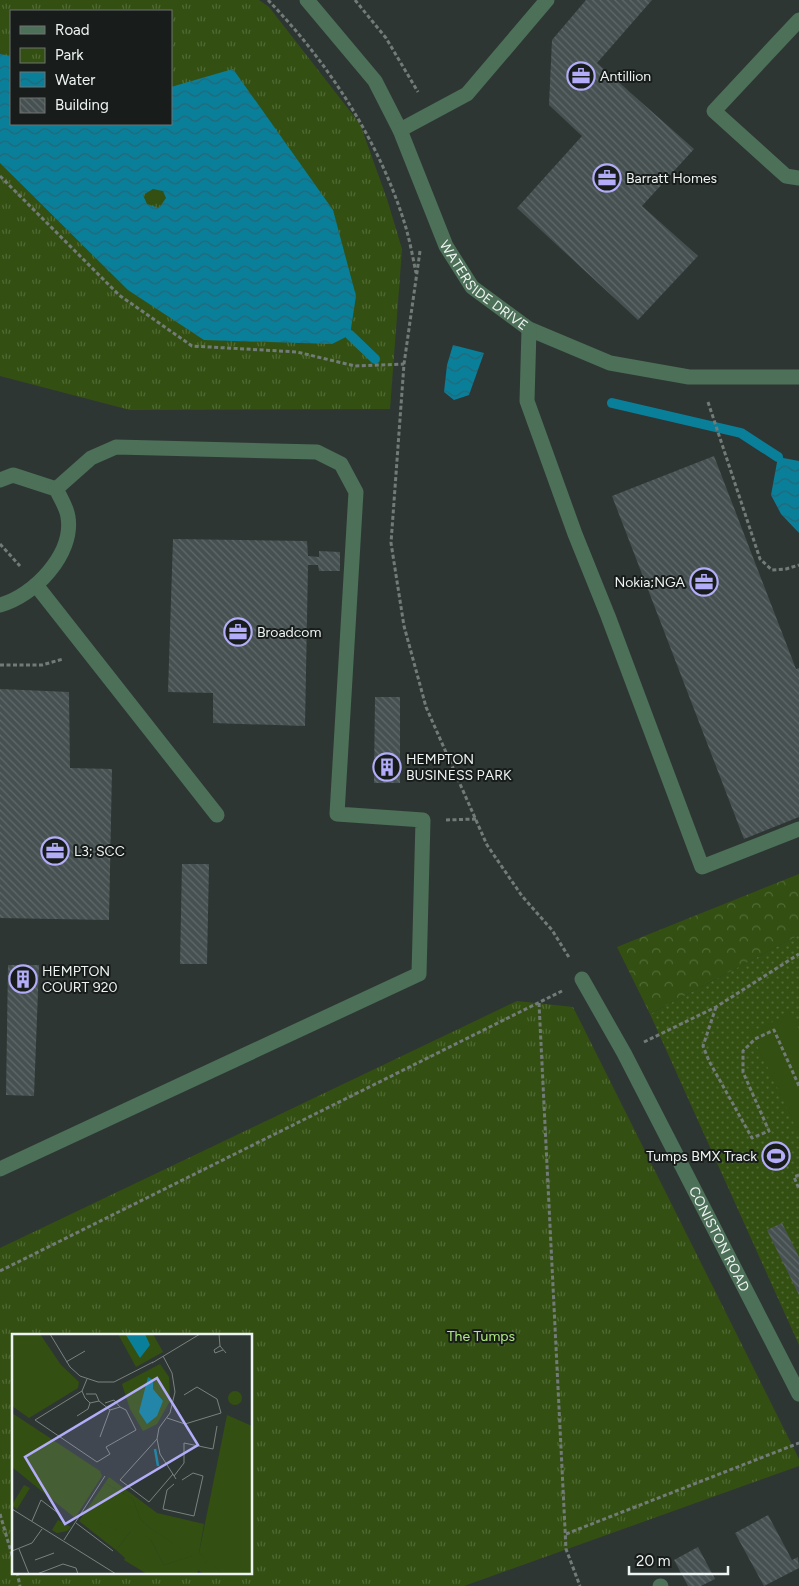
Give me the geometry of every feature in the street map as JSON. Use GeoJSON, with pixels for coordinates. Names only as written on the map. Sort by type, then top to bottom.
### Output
{"type":"FeatureCollection","features":[{"type":"Feature","properties":{"kind":"street","name":"WATERSIDE DRIVE"},"geometry":{"type":"LineString","coordinates":[[307,0],[375,80],[400,130],[446,246],[472,287],[529,329],[610,363],[689,377],[799,377]]}},
{"type":"Feature","properties":{"kind":"street"},"geometry":{"type":"LineString","coordinates":[[400,130],[467,94],[547,0]]}},
{"type":"Feature","properties":{"kind":"street"},"geometry":{"type":"LineString","coordinates":[[799,20],[714,112],[786,176],[799,178]]}},
{"type":"Feature","properties":{"kind":"street"},"geometry":{"type":"LineString","coordinates":[[529,329],[528,401],[575,534],[608,616],[702,867],[799,829]]}},
{"type":"Feature","properties":{"kind":"street"},"geometry":{"type":"LineString","coordinates":[[0,1169],[419,974],[423,820],[337,814],[356,492],[341,464],[316,452],[116,447],[91,458],[56,489]]}},
{"type":"Feature","properties":{"kind":"street"},"geometry":{"type":"LineString","coordinates":[[0,480],[13,475],[56,489],[69,517],[65,548],[54,567],[36,585],[0,605]]}},
{"type":"Feature","properties":{"kind":"street"},"geometry":{"type":"LineString","coordinates":[[36,585],[217,815]]}},
{"type":"Feature","properties":{"kind":"street","name":"CONISTON ROAD"},"geometry":{"type":"LineString","coordinates":[[582,979],[624,1053],[799,1394]]}},
{"type":"Feature","properties":{"kind":"path"},"geometry":{"type":"LineString","coordinates":[[268,0],[289,22],[326,70],[360,124],[380,162],[406,227],[416,275]]}},
{"type":"Feature","properties":{"kind":"path"},"geometry":{"type":"LineString","coordinates":[[355,0],[386,38],[429,114]]}},
{"type":"Feature","properties":{"kind":"path"},"geometry":{"type":"LineString","coordinates":[[0,176],[119,294],[192,346],[297,352],[355,366],[404,364]]}},
{"type":"Feature","properties":{"kind":"path"},"geometry":{"type":"LineString","coordinates":[[0,1270],[539,1003],[582,979],[552,930],[522,896],[487,844],[426,707],[404,626],[391,543],[404,364],[420,246]]}},
{"type":"Feature","properties":{"kind":"path"},"geometry":{"type":"LineString","coordinates":[[700,377],[760,559],[772,570],[786,569],[799,565]]}},
{"type":"Feature","properties":{"kind":"path"},"geometry":{"type":"LineString","coordinates":[[0,665],[42,665],[63,659],[83,643]]}},
{"type":"Feature","properties":{"kind":"path"},"geometry":{"type":"LineString","coordinates":[[624,1053],[716,1007],[799,954]]}},
{"type":"Feature","properties":{"kind":"path"},"geometry":{"type":"LineString","coordinates":[[539,1003],[566,1549],[580,1586]]}},
{"type":"Feature","properties":{"kind":"path"},"geometry":{"type":"LineString","coordinates":[[716,1007],[703,1046],[708,1061],[752,1138],[769,1131],[743,1072],[743,1051],[755,1039],[774,1030],[799,1086]]}},
{"type":"Feature","properties":{"kind":"path"},"geometry":{"type":"LineString","coordinates":[[799,1175],[794,1177],[799,1188]]}},
{"type":"Feature","properties":{"kind":"path"},"geometry":{"type":"LineString","coordinates":[[566,1534],[799,1443]]}},
{"type":"Feature","properties":{"kind":"path"},"geometry":{"type":"LineString","coordinates":[[0,1514],[12,1555]]}},
{"type":"Feature","properties":{"kind":"green space"},"geometry":{"type":"Polygon","coordinates":[[[0,0],[259,0],[269,7],[360,124],[387,199],[402,249],[390,409],[130,410],[0,376],[0,0]]]}},
{"type":"Feature","properties":{"kind":"green space"},"geometry":{"type":"Polygon","coordinates":[[[799,874],[799,935],[650,1014],[617,947],[799,874]]]}},
{"type":"Feature","properties":{"kind":"green space"},"geometry":{"type":"Polygon","coordinates":[[[799,935],[799,1345],[650,1014],[799,935]]]}},
{"type":"Feature","properties":{"kind":"green space","name":"The Tumps"},"geometry":{"type":"Polygon","coordinates":[[[517,1001],[573,1007],[799,1459],[799,1466],[464,1586],[0,1586],[0,1248],[517,1001]]]}},
{"type":"Feature","properties":{"kind":"green space"},"geometry":{"type":"Polygon","coordinates":[[[792,1013],[799,1030],[799,1134],[751,1032],[792,1013]]]}},
{"type":"Feature","properties":{"kind":"green space","name":"Tumps BMX Track"},"geometry":{"type":"Polygon","coordinates":[[[787,1140],[795,1160],[766,1172],[757,1152],[787,1140]]]}},
{"type":"Feature","properties":{"kind":"water"},"geometry":{"type":"Polygon","coordinates":[[[0,54],[10,56],[10,125],[172,125],[172,87],[233,69],[333,210],[356,296],[350,335],[332,344],[204,340],[128,290],[0,163],[0,54]],[[153,189],[143,195],[147,204],[159,208],[166,198],[163,191],[153,189]]]}},
{"type":"Feature","properties":{"kind":"water"},"geometry":{"type":"Polygon","coordinates":[[[453,345],[484,353],[469,395],[454,400],[444,392],[447,365],[453,345]]]}},
{"type":"Feature","properties":{"kind":"water"},"geometry":{"type":"Polygon","coordinates":[[[778,457],[799,461],[799,533],[781,514],[771,495],[778,457]]]}},
{"type":"Feature","properties":{"kind":"building","name":"Barratt Homes"},"geometry":{"type":"Polygon","coordinates":[[[586,0],[652,0],[597,63],[694,149],[642,206],[698,256],[638,320],[517,208],[582,136],[549,105],[552,40],[586,0]]]}},
{"type":"Feature","properties":{"kind":"building","name":"Nokia;NGA"},"geometry":{"type":"Polygon","coordinates":[[[714,456],[796,669],[799,668],[799,817],[744,839],[612,496],[714,456]]]}},
{"type":"Feature","properties":{"kind":"building","name":"Broadcom"},"geometry":{"type":"Polygon","coordinates":[[[173,539],[307,541],[308,556],[319,557],[319,551],[340,552],[340,571],[319,571],[318,565],[308,565],[305,726],[213,723],[213,693],[168,692],[173,539]]]}},
{"type":"Feature","properties":{"kind":"building","name":"L3; SCC"},"geometry":{"type":"Polygon","coordinates":[[[0,689],[69,692],[70,768],[112,769],[109,920],[0,918],[0,689]]]}},
{"type":"Feature","properties":{"kind":"building"},"geometry":{"type":"Polygon","coordinates":[[[375,697],[400,697],[400,783],[374,783],[375,697]]]}},
{"type":"Feature","properties":{"kind":"building"},"geometry":{"type":"Polygon","coordinates":[[[182,864],[209,864],[207,964],[180,964],[182,864]]]}},
{"type":"Feature","properties":{"kind":"building"},"geometry":{"type":"Polygon","coordinates":[[[8,965],[39,965],[34,1096],[6,1095],[8,965]]]}},
{"type":"Feature","properties":{"kind":"building"},"geometry":{"type":"Polygon","coordinates":[[[782,1223],[799,1257],[799,1295],[767,1230],[782,1223]]]}},
{"type":"Feature","properties":{"kind":"building"},"geometry":{"type":"Polygon","coordinates":[[[768,1515],[792,1560],[798,1557],[799,1568],[764,1586],[735,1533],[768,1515]]]}},
{"type":"Feature","properties":{"kind":"building"},"geometry":{"type":"Polygon","coordinates":[[[698,1547],[715,1579],[701,1586],[688,1586],[674,1560],[698,1547]]]}},
{"type":"Feature","properties":{"kind":"waterway"},"geometry":{"type":"LineString","coordinates":[[350,335],[375,359]]}},
{"type":"Feature","properties":{"kind":"waterway"},"geometry":{"type":"LineString","coordinates":[[612,403],[741,433],[778,457]]}},
{"type":"Feature","properties":{"kind":"place","name":"Antillion"},"geometry":{"type":"Point","coordinates":[581,76]}},
{"type":"Feature","properties":{"kind":"place","name":"Barratt Homes"},"geometry":{"type":"Point","coordinates":[607,178]}},
{"type":"Feature","properties":{"kind":"place","name":"Nokia;NGA"},"geometry":{"type":"Point","coordinates":[704,582]}},
{"type":"Feature","properties":{"kind":"place","name":"Broadcom"},"geometry":{"type":"Point","coordinates":[238,632]}},
{"type":"Feature","properties":{"kind":"place","name":"HEMPTON BUSINESS PARK"},"geometry":{"type":"Point","coordinates":[387,767]}},
{"type":"Feature","properties":{"kind":"place","name":"L3; SCC"},"geometry":{"type":"Point","coordinates":[55,851]}},
{"type":"Feature","properties":{"kind":"place","name":"HEMPTON COURT 920"},"geometry":{"type":"Point","coordinates":[23,979]}},
{"type":"Feature","properties":{"kind":"place","name":"Tumps BMX Track"},"geometry":{"type":"Point","coordinates":[776,1156]}}]}
